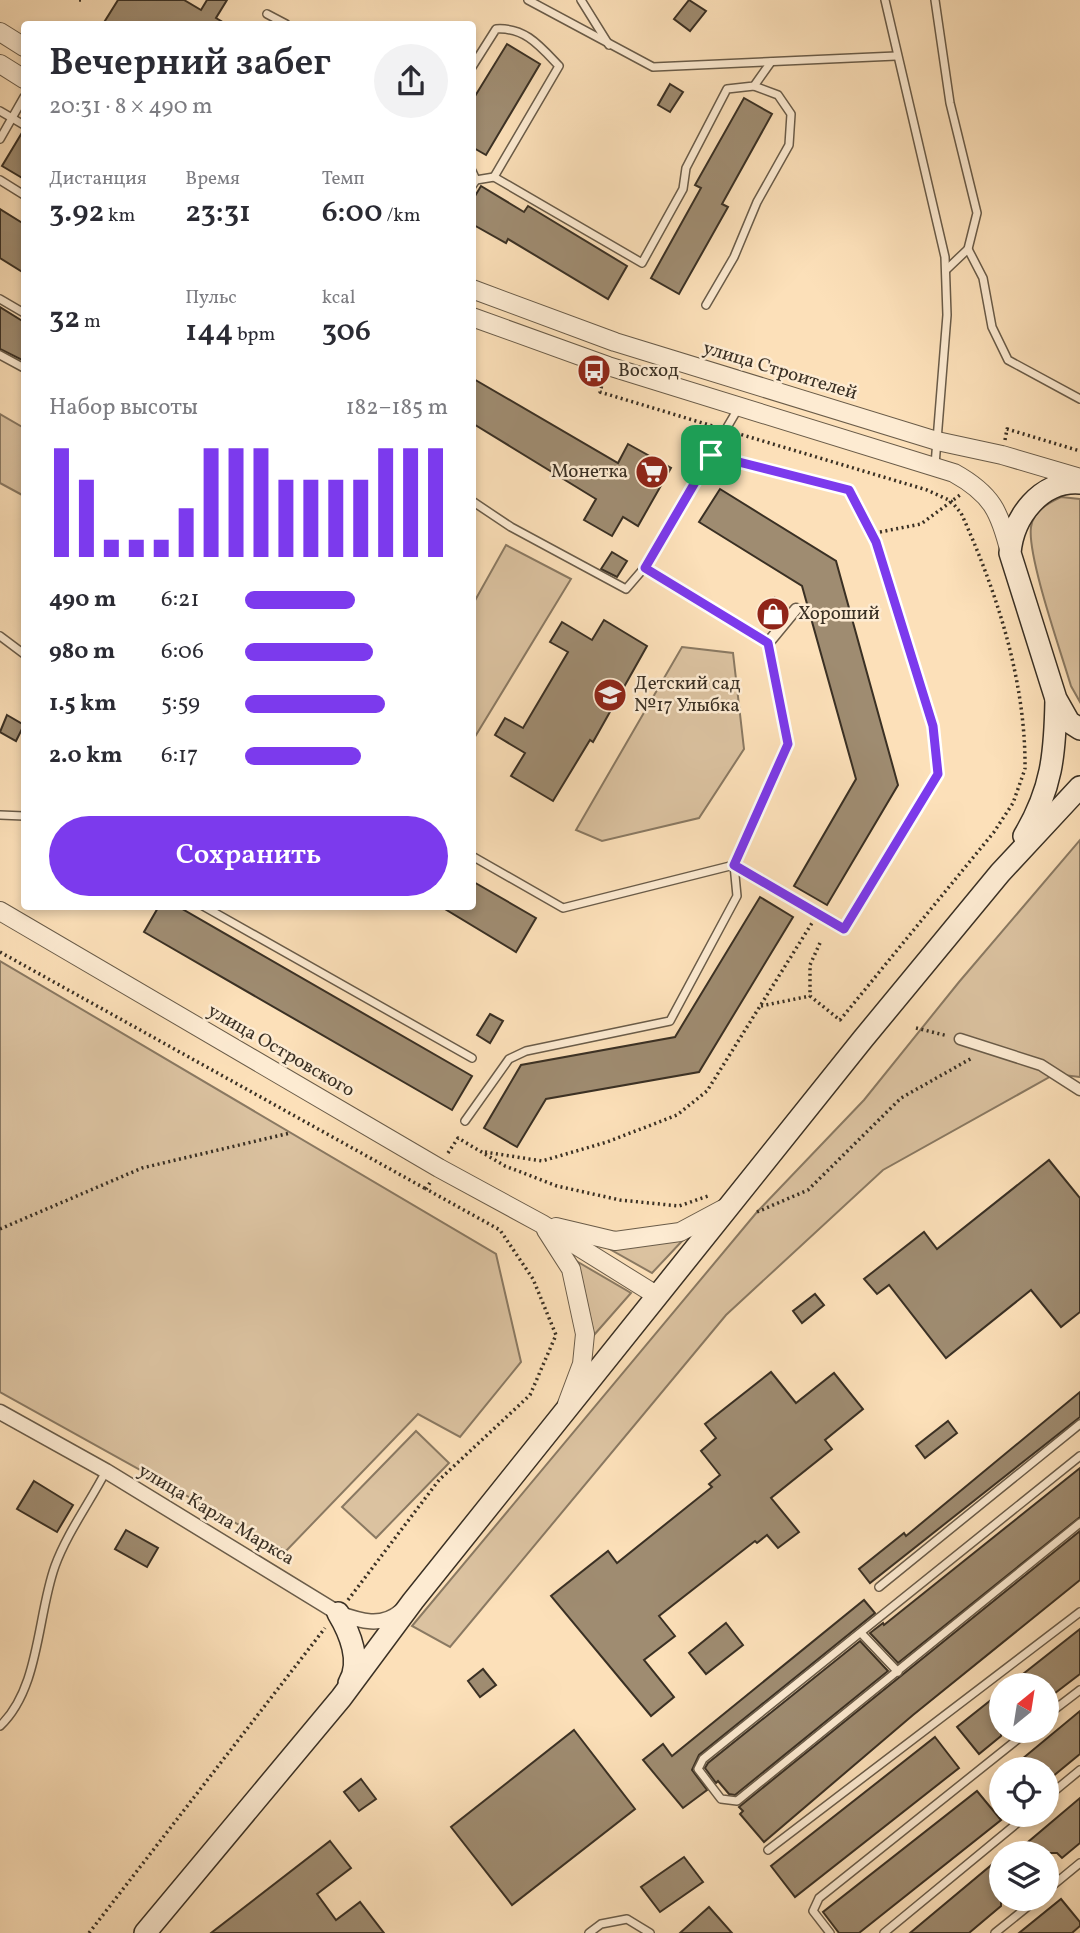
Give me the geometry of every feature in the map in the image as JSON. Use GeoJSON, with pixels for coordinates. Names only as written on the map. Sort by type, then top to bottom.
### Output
{"type":"FeatureCollection","features":[{"type":"Feature","properties":{"kind":"main road"},"geometry":{"type":"LineString","coordinates":[[1080,481],[1056,485],[1035,499],[1015,528],[1010,553],[1056,699],[1069,722],[1080,729]]}},
{"type":"Feature","properties":{"kind":"main road"},"geometry":{"type":"LineString","coordinates":[[1000,873],[1037,815],[1055,756],[1056,699]]}},
{"type":"Feature","properties":{"kind":"main road"},"geometry":{"type":"LineString","coordinates":[[145,1933],[341,1698],[413,1601],[656,1296],[723,1198],[1000,873],[1080,787]]}},
{"type":"Feature","properties":{"kind":"main road"},"geometry":{"type":"LineString","coordinates":[[338,1613],[347,1628],[354,1661],[353,1677],[341,1698]]}},
{"type":"Feature","properties":{"kind":"street"},"geometry":{"type":"LineString","coordinates":[[0,33],[21,45]]}},
{"type":"Feature","properties":{"kind":"street"},"geometry":{"type":"LineString","coordinates":[[0,64],[21,77]]}},
{"type":"Feature","properties":{"kind":"street","name":"улица Строителей"},"geometry":{"type":"LineString","coordinates":[[476,290],[615,342],[937,441],[1002,455],[1080,481]]}},
{"type":"Feature","properties":{"kind":"street"},"geometry":{"type":"LineString","coordinates":[[476,318],[608,366],[934,466],[977,485],[990,499],[999,513],[1010,553]]}},
{"type":"Feature","properties":{"kind":"street"},"geometry":{"type":"LineString","coordinates":[[768,643],[796,609]]}},
{"type":"Feature","properties":{"kind":"street","name":"улица Островского"},"geometry":{"type":"LineString","coordinates":[[0,911],[439,1168],[542,1224]]}},
{"type":"Feature","properties":{"kind":"street"},"geometry":{"type":"LineString","coordinates":[[960,1039],[1041,1065],[1080,1090]]}},
{"type":"Feature","properties":{"kind":"street"},"geometry":{"type":"LineString","coordinates":[[542,1224],[615,1241],[680,1231],[704,1222],[723,1198]]}},
{"type":"Feature","properties":{"kind":"street"},"geometry":{"type":"LineString","coordinates":[[542,1224],[656,1296]]}},
{"type":"Feature","properties":{"kind":"street"},"geometry":{"type":"LineString","coordinates":[[542,1224],[570,1269],[585,1334],[582,1364],[564,1412]]}},
{"type":"Feature","properties":{"kind":"street","name":"улица Карла Маркса"},"geometry":{"type":"LineString","coordinates":[[0,1412],[106,1471],[338,1613],[359,1621],[380,1622],[394,1618],[413,1601]]}},
{"type":"Feature","properties":{"kind":"lane"},"geometry":{"type":"LineString","coordinates":[[528,0],[653,67],[896,56]]}},
{"type":"Feature","properties":{"kind":"lane"},"geometry":{"type":"LineString","coordinates":[[581,0],[610,46]]}},
{"type":"Feature","properties":{"kind":"lane"},"geometry":{"type":"LineString","coordinates":[[885,0],[896,56],[941,234],[946,270],[947,315],[934,466]]}},
{"type":"Feature","properties":{"kind":"lane"},"geometry":{"type":"LineString","coordinates":[[935,0],[950,103],[977,213],[968,249],[946,270]]}},
{"type":"Feature","properties":{"kind":"lane"},"geometry":{"type":"LineString","coordinates":[[267,14],[280,21]]}},
{"type":"Feature","properties":{"kind":"lane"},"geometry":{"type":"LineString","coordinates":[[476,60],[496,29],[513,28],[540,45],[559,66],[494,177],[476,182]]}},
{"type":"Feature","properties":{"kind":"lane"},"geometry":{"type":"LineString","coordinates":[[754,86],[771,62]]}},
{"type":"Feature","properties":{"kind":"lane"},"geometry":{"type":"LineString","coordinates":[[494,177],[642,263],[683,188],[686,168],[727,89],[754,86],[778,95],[791,114],[789,145],[757,202],[734,257],[706,305]]}},
{"type":"Feature","properties":{"kind":"lane"},"geometry":{"type":"LineString","coordinates":[[0,139],[21,102]]}},
{"type":"Feature","properties":{"kind":"lane"},"geometry":{"type":"LineString","coordinates":[[0,111],[21,123]]}},
{"type":"Feature","properties":{"kind":"lane"},"geometry":{"type":"LineString","coordinates":[[0,180],[21,193]]}},
{"type":"Feature","properties":{"kind":"lane"},"geometry":{"type":"LineString","coordinates":[[968,249],[983,278],[992,327],[1008,360],[1080,399]]}},
{"type":"Feature","properties":{"kind":"lane"},"geometry":{"type":"LineString","coordinates":[[0,299],[21,311]]}},
{"type":"Feature","properties":{"kind":"lane"},"geometry":{"type":"LineString","coordinates":[[0,355],[21,366]]}},
{"type":"Feature","properties":{"kind":"lane"},"geometry":{"type":"LineString","coordinates":[[476,504],[511,527],[626,589],[645,568],[739,406]]}},
{"type":"Feature","properties":{"kind":"lane"},"geometry":{"type":"LineString","coordinates":[[476,858],[563,908],[734,865],[844,929],[938,774],[933,726],[876,542],[849,490],[711,455]]}},
{"type":"Feature","properties":{"kind":"lane"},"geometry":{"type":"LineString","coordinates":[[465,1121],[509,1059],[526,1051],[670,1021],[737,896],[734,865],[788,744],[768,643],[645,568]]}},
{"type":"Feature","properties":{"kind":"lane"},"geometry":{"type":"LineString","coordinates":[[0,636],[21,651]]}},
{"type":"Feature","properties":{"kind":"lane"},"geometry":{"type":"LineString","coordinates":[[0,815],[21,816]]}},
{"type":"Feature","properties":{"kind":"lane"},"geometry":{"type":"LineString","coordinates":[[210,910],[472,1058]]}},
{"type":"Feature","properties":{"kind":"lane"},"geometry":{"type":"LineString","coordinates":[[879,1587],[1080,1424]]}},
{"type":"Feature","properties":{"kind":"lane"},"geometry":{"type":"LineString","coordinates":[[1080,1456],[704,1759],[698,1769],[721,1799],[737,1801],[1080,1523]]}},
{"type":"Feature","properties":{"kind":"lane"},"geometry":{"type":"LineString","coordinates":[[0,1726],[18,1702],[29,1679],[39,1621],[55,1566],[106,1471]]}},
{"type":"Feature","properties":{"kind":"lane"},"geometry":{"type":"LineString","coordinates":[[768,1850],[1080,1612]]}},
{"type":"Feature","properties":{"kind":"lane"},"geometry":{"type":"LineString","coordinates":[[862,1634],[898,1672]]}},
{"type":"Feature","properties":{"kind":"lane"},"geometry":{"type":"LineString","coordinates":[[1059,1706],[1080,1690]]}},
{"type":"Feature","properties":{"kind":"lane"},"geometry":{"type":"LineString","coordinates":[[830,1933],[813,1911],[819,1898],[1013,1743]]}},
{"type":"Feature","properties":{"kind":"lane"},"geometry":{"type":"LineString","coordinates":[[1059,1787],[1080,1770]]}},
{"type":"Feature","properties":{"kind":"lane"},"geometry":{"type":"LineString","coordinates":[[884,1933],[1012,1827]]}},
{"type":"Feature","properties":{"kind":"lane"},"geometry":{"type":"LineString","coordinates":[[1059,1880],[1080,1863]]}},
{"type":"Feature","properties":{"kind":"lane"},"geometry":{"type":"LineString","coordinates":[[995,1933],[1022,1911]]}},
{"type":"Feature","properties":{"kind":"lane"},"geometry":{"type":"LineString","coordinates":[[589,1933],[601,1924],[627,1919],[650,1933]]}},
{"type":"Feature","properties":{"kind":"path"},"geometry":{"type":"LineString","coordinates":[[760,1006],[810,996],[840,1020],[994,832],[1013,803],[1025,769],[1055,756]]}},
{"type":"Feature","properties":{"kind":"path"},"geometry":{"type":"LineString","coordinates":[[483,1152],[542,1161],[607,1142],[677,1115],[707,1091],[818,916]]}},
{"type":"Feature","properties":{"kind":"path"},"geometry":{"type":"LineString","coordinates":[[810,996],[810,965],[820,943]]}},
{"type":"Feature","properties":{"kind":"path"},"geometry":{"type":"LineString","coordinates":[[0,952],[500,1230],[533,1279],[556,1335],[530,1395],[439,1480],[89,1933]]}},
{"type":"Feature","properties":{"kind":"path"},"geometry":{"type":"LineString","coordinates":[[916,1028],[960,1039]]}},
{"type":"Feature","properties":{"kind":"path"},"geometry":{"type":"LineString","coordinates":[[757,1212],[808,1190],[901,1098],[982,1052],[993,1050]]}},
{"type":"Feature","properties":{"kind":"path"},"geometry":{"type":"LineString","coordinates":[[0,1229],[142,1168],[290,1133]]}},
{"type":"Feature","properties":{"kind":"path"},"geometry":{"type":"LineString","coordinates":[[458,1138],[505,1166],[557,1186],[620,1200],[679,1206],[723,1198]]}},
{"type":"Feature","properties":{"kind":"path"},"geometry":{"type":"LineString","coordinates":[[426,1189],[439,1168]]}},
{"type":"Feature","properties":{"kind":"shaded area"},"geometry":{"type":"Polygon","coordinates":[[[0,414],[21,426],[21,494],[0,483],[0,414]]]}},
{"type":"Feature","properties":{"kind":"shaded area"},"geometry":{"type":"Polygon","coordinates":[[[1061,497],[1080,499],[1080,702],[1071,686],[1053,628],[1031,541],[1031,527],[1035,516],[1046,505],[1061,497]]]}},
{"type":"Feature","properties":{"kind":"shaded area"},"geometry":{"type":"Polygon","coordinates":[[[506,545],[571,579],[476,735],[476,599],[506,545]]]}},
{"type":"Feature","properties":{"kind":"shaded area"},"geometry":{"type":"Polygon","coordinates":[[[682,647],[733,653],[744,749],[699,818],[602,841],[576,830],[682,647]]]}},
{"type":"Feature","properties":{"kind":"shaded area"},"geometry":{"type":"Polygon","coordinates":[[[1080,840],[1080,1077],[1055,1074],[883,1170],[726,1315],[450,1647],[412,1626],[757,1212],[864,1100],[959,982],[1080,840]]]}},
{"type":"Feature","properties":{"kind":"shaded area"},"geometry":{"type":"Polygon","coordinates":[[[0,961],[496,1254],[521,1362],[460,1437],[418,1414],[286,1551],[0,1392],[0,961]]]}},
{"type":"Feature","properties":{"kind":"shaded area"},"geometry":{"type":"Polygon","coordinates":[[[683,1240],[652,1273],[606,1247],[683,1240]]]}},
{"type":"Feature","properties":{"kind":"shaded area"},"geometry":{"type":"Polygon","coordinates":[[[578,1262],[631,1293],[594,1335],[578,1262]]]}},
{"type":"Feature","properties":{"kind":"shaded area"},"geometry":{"type":"Polygon","coordinates":[[[416,1431],[449,1463],[376,1538],[342,1507],[416,1431]]]}},
{"type":"Feature","properties":{"kind":"building"},"geometry":{"type":"Polygon","coordinates":[[[118,0],[184,0],[201,10],[207,0],[227,0],[216,18],[221,21],[105,21],[118,0]]]}},
{"type":"Feature","properties":{"kind":"building"},"geometry":{"type":"Polygon","coordinates":[[[689,0],[706,11],[690,31],[674,19],[689,0]]]}},
{"type":"Feature","properties":{"kind":"building"},"geometry":{"type":"Polygon","coordinates":[[[507,44],[540,64],[486,155],[476,149],[476,94],[507,44]]]}},
{"type":"Feature","properties":{"kind":"building"},"geometry":{"type":"Polygon","coordinates":[[[670,84],[683,92],[670,112],[658,105],[670,84]]]}},
{"type":"Feature","properties":{"kind":"building"},"geometry":{"type":"Polygon","coordinates":[[[744,98],[772,114],[722,204],[728,207],[679,294],[651,278],[701,188],[695,185],[744,98]]]}},
{"type":"Feature","properties":{"kind":"building"},"geometry":{"type":"Polygon","coordinates":[[[21,134],[21,177],[2,166],[21,134]]]}},
{"type":"Feature","properties":{"kind":"building"},"geometry":{"type":"Polygon","coordinates":[[[481,186],[524,212],[528,206],[627,266],[608,299],[508,239],[506,243],[476,226],[476,194],[481,186]]]}},
{"type":"Feature","properties":{"kind":"building"},"geometry":{"type":"Polygon","coordinates":[[[0,209],[21,222],[21,271],[0,258],[0,209]]]}},
{"type":"Feature","properties":{"kind":"building"},"geometry":{"type":"Polygon","coordinates":[[[0,307],[21,320],[21,360],[0,349],[0,307]]]}},
{"type":"Feature","properties":{"kind":"building"},"geometry":{"type":"Polygon","coordinates":[[[476,380],[618,463],[628,444],[671,468],[638,526],[623,517],[612,536],[584,520],[596,499],[476,425],[476,380]]]}},
{"type":"Feature","properties":{"kind":"building"},"geometry":{"type":"Polygon","coordinates":[[[720,489],[836,561],[898,785],[827,905],[794,886],[856,779],[802,586],[699,522],[720,489]]]}},
{"type":"Feature","properties":{"kind":"building"},"geometry":{"type":"Polygon","coordinates":[[[612,552],[627,561],[617,577],[601,569],[612,552]]]}},
{"type":"Feature","properties":{"kind":"building"},"geometry":{"type":"Polygon","coordinates":[[[775,598],[787,607],[770,628],[759,619],[775,598]]]}},
{"type":"Feature","properties":{"kind":"building"},"geometry":{"type":"Polygon","coordinates":[[[604,620],[647,646],[593,742],[590,740],[553,801],[511,776],[525,753],[495,735],[505,718],[523,728],[568,652],[550,642],[562,622],[592,640],[604,620]]]}},
{"type":"Feature","properties":{"kind":"building"},"geometry":{"type":"Polygon","coordinates":[[[7,715],[21,723],[21,731],[16,741],[0,732],[7,715]]]}},
{"type":"Feature","properties":{"kind":"building"},"geometry":{"type":"Polygon","coordinates":[[[476,883],[536,918],[516,952],[447,910],[476,910],[476,883]]]}},
{"type":"Feature","properties":{"kind":"building"},"geometry":{"type":"Polygon","coordinates":[[[760,897],[793,917],[699,1072],[546,1099],[517,1147],[484,1128],[521,1065],[675,1037],[760,897]]]}},
{"type":"Feature","properties":{"kind":"building"},"geometry":{"type":"Polygon","coordinates":[[[157,910],[184,910],[472,1076],[452,1110],[144,932],[157,910]]]}},
{"type":"Feature","properties":{"kind":"building"},"geometry":{"type":"Polygon","coordinates":[[[490,1014],[503,1021],[490,1043],[477,1035],[490,1014]]]}},
{"type":"Feature","properties":{"kind":"building"},"geometry":{"type":"Polygon","coordinates":[[[1049,1160],[1080,1198],[1080,1312],[1061,1327],[1031,1290],[946,1358],[889,1285],[877,1294],[864,1279],[924,1232],[937,1249],[1049,1160]]]}},
{"type":"Feature","properties":{"kind":"building"},"geometry":{"type":"Polygon","coordinates":[[[815,1294],[824,1305],[802,1323],[793,1311],[815,1294]]]}},
{"type":"Feature","properties":{"kind":"building"},"geometry":{"type":"Polygon","coordinates":[[[771,1372],[796,1403],[834,1373],[863,1409],[825,1440],[832,1449],[771,1498],[799,1532],[778,1548],[767,1535],[757,1543],[755,1541],[659,1616],[675,1636],[644,1660],[674,1697],[651,1716],[551,1596],[608,1551],[617,1563],[712,1487],[709,1484],[720,1475],[701,1451],[716,1438],[705,1424],[771,1372]]]}},
{"type":"Feature","properties":{"kind":"building"},"geometry":{"type":"Polygon","coordinates":[[[1080,1392],[1080,1417],[870,1583],[859,1569],[904,1533],[906,1536],[1080,1392]]]}},
{"type":"Feature","properties":{"kind":"building"},"geometry":{"type":"Polygon","coordinates":[[[948,1421],[957,1433],[925,1458],[916,1446],[948,1421]]]}},
{"type":"Feature","properties":{"kind":"building"},"geometry":{"type":"Polygon","coordinates":[[[1080,1468],[1080,1517],[898,1663],[870,1633],[883,1623],[884,1625],[1080,1468]]]}},
{"type":"Feature","properties":{"kind":"building"},"geometry":{"type":"Polygon","coordinates":[[[34,1481],[73,1505],[57,1532],[17,1509],[34,1481]]]}},
{"type":"Feature","properties":{"kind":"building"},"geometry":{"type":"Polygon","coordinates":[[[126,1530],[158,1548],[147,1567],[115,1549],[126,1530]]]}},
{"type":"Feature","properties":{"kind":"building"},"geometry":{"type":"Polygon","coordinates":[[[1080,1531],[1080,1580],[913,1715],[764,1842],[740,1814],[743,1811],[739,1807],[1080,1531]]]}},
{"type":"Feature","properties":{"kind":"building"},"geometry":{"type":"Polygon","coordinates":[[[864,1600],[875,1613],[699,1755],[692,1770],[707,1790],[683,1808],[643,1760],[663,1744],[672,1756],[864,1600]]]}},
{"type":"Feature","properties":{"kind":"building"},"geometry":{"type":"Polygon","coordinates":[[[726,1623],[743,1645],[706,1674],[689,1653],[726,1623]]]}},
{"type":"Feature","properties":{"kind":"building"},"geometry":{"type":"Polygon","coordinates":[[[1080,1629],[1080,1674],[1059,1690],[1059,1673],[1024,1673],[1080,1629]]]}},
{"type":"Feature","properties":{"kind":"building"},"geometry":{"type":"Polygon","coordinates":[[[860,1641],[888,1671],[735,1795],[729,1794],[718,1781],[716,1783],[705,1768],[708,1763],[860,1641]]]}},
{"type":"Feature","properties":{"kind":"building"},"geometry":{"type":"Polygon","coordinates":[[[483,1669],[496,1685],[480,1697],[468,1681],[483,1669]]]}},
{"type":"Feature","properties":{"kind":"building"},"geometry":{"type":"Polygon","coordinates":[[[989,1702],[989,1743],[992,1743],[979,1754],[957,1727],[989,1702]]]}},
{"type":"Feature","properties":{"kind":"building"},"geometry":{"type":"Polygon","coordinates":[[[1080,1711],[1080,1754],[1059,1771],[1059,1757],[1024,1757],[1041,1743],[1059,1743],[1059,1728],[1080,1711]]]}},
{"type":"Feature","properties":{"kind":"building"},"geometry":{"type":"Polygon","coordinates":[[[574,1730],[635,1809],[512,1905],[451,1827],[574,1730]]]}},
{"type":"Feature","properties":{"kind":"building"},"geometry":{"type":"Polygon","coordinates":[[[935,1737],[959,1768],[795,1897],[771,1866],[935,1737]]]}},
{"type":"Feature","properties":{"kind":"building"},"geometry":{"type":"Polygon","coordinates":[[[361,1779],[376,1799],[359,1811],[344,1792],[361,1779]]]}},
{"type":"Feature","properties":{"kind":"building"},"geometry":{"type":"Polygon","coordinates":[[[977,1791],[989,1806],[989,1827],[992,1827],[859,1933],[839,1933],[823,1912],[977,1791]]]}},
{"type":"Feature","properties":{"kind":"building"},"geometry":{"type":"Polygon","coordinates":[[[1080,1798],[1080,1843],[1062,1858],[1059,1855],[1059,1841],[1029,1841],[1046,1827],[1059,1827],[1059,1816],[1080,1798]]]}},
{"type":"Feature","properties":{"kind":"building"},"geometry":{"type":"Polygon","coordinates":[[[330,1841],[351,1868],[317,1894],[336,1920],[360,1902],[384,1933],[211,1933],[330,1841]]]}},
{"type":"Feature","properties":{"kind":"building"},"geometry":{"type":"Polygon","coordinates":[[[684,1857],[703,1882],[660,1912],[641,1887],[684,1857]]]}},
{"type":"Feature","properties":{"kind":"building"},"geometry":{"type":"Polygon","coordinates":[[[989,1867],[989,1911],[995,1911],[969,1933],[910,1933],[989,1867]]]}},
{"type":"Feature","properties":{"kind":"building"},"geometry":{"type":"Polygon","coordinates":[[[1061,1899],[1080,1922],[1080,1926],[1072,1933],[1019,1933],[1046,1911],[1059,1911],[1061,1899]]]}},
{"type":"Feature","properties":{"kind":"building"},"geometry":{"type":"Polygon","coordinates":[[[709,1907],[732,1933],[680,1933],[709,1907]]]}},
{"type":"Feature","properties":{"kind":"place","name":"Восход"},"geometry":{"type":"Point","coordinates":[594,371]}},
{"type":"Feature","properties":{"kind":"place","name":"Монетка"},"geometry":{"type":"Point","coordinates":[652,472]}},
{"type":"Feature","properties":{"kind":"place","name":"Хороший"},"geometry":{"type":"Point","coordinates":[773,614]}},
{"type":"Feature","properties":{"kind":"place","name":"Детский сад №17 Улыбка"},"geometry":{"type":"Point","coordinates":[610,695]}},
{"type":"Feature","properties":{"kind":"route"},"geometry":{"type":"LineString","coordinates":[[711,455],[849,490],[876,542],[933,726],[938,774],[844,929],[734,865],[788,744],[768,643],[645,568],[711,455]]}}]}
